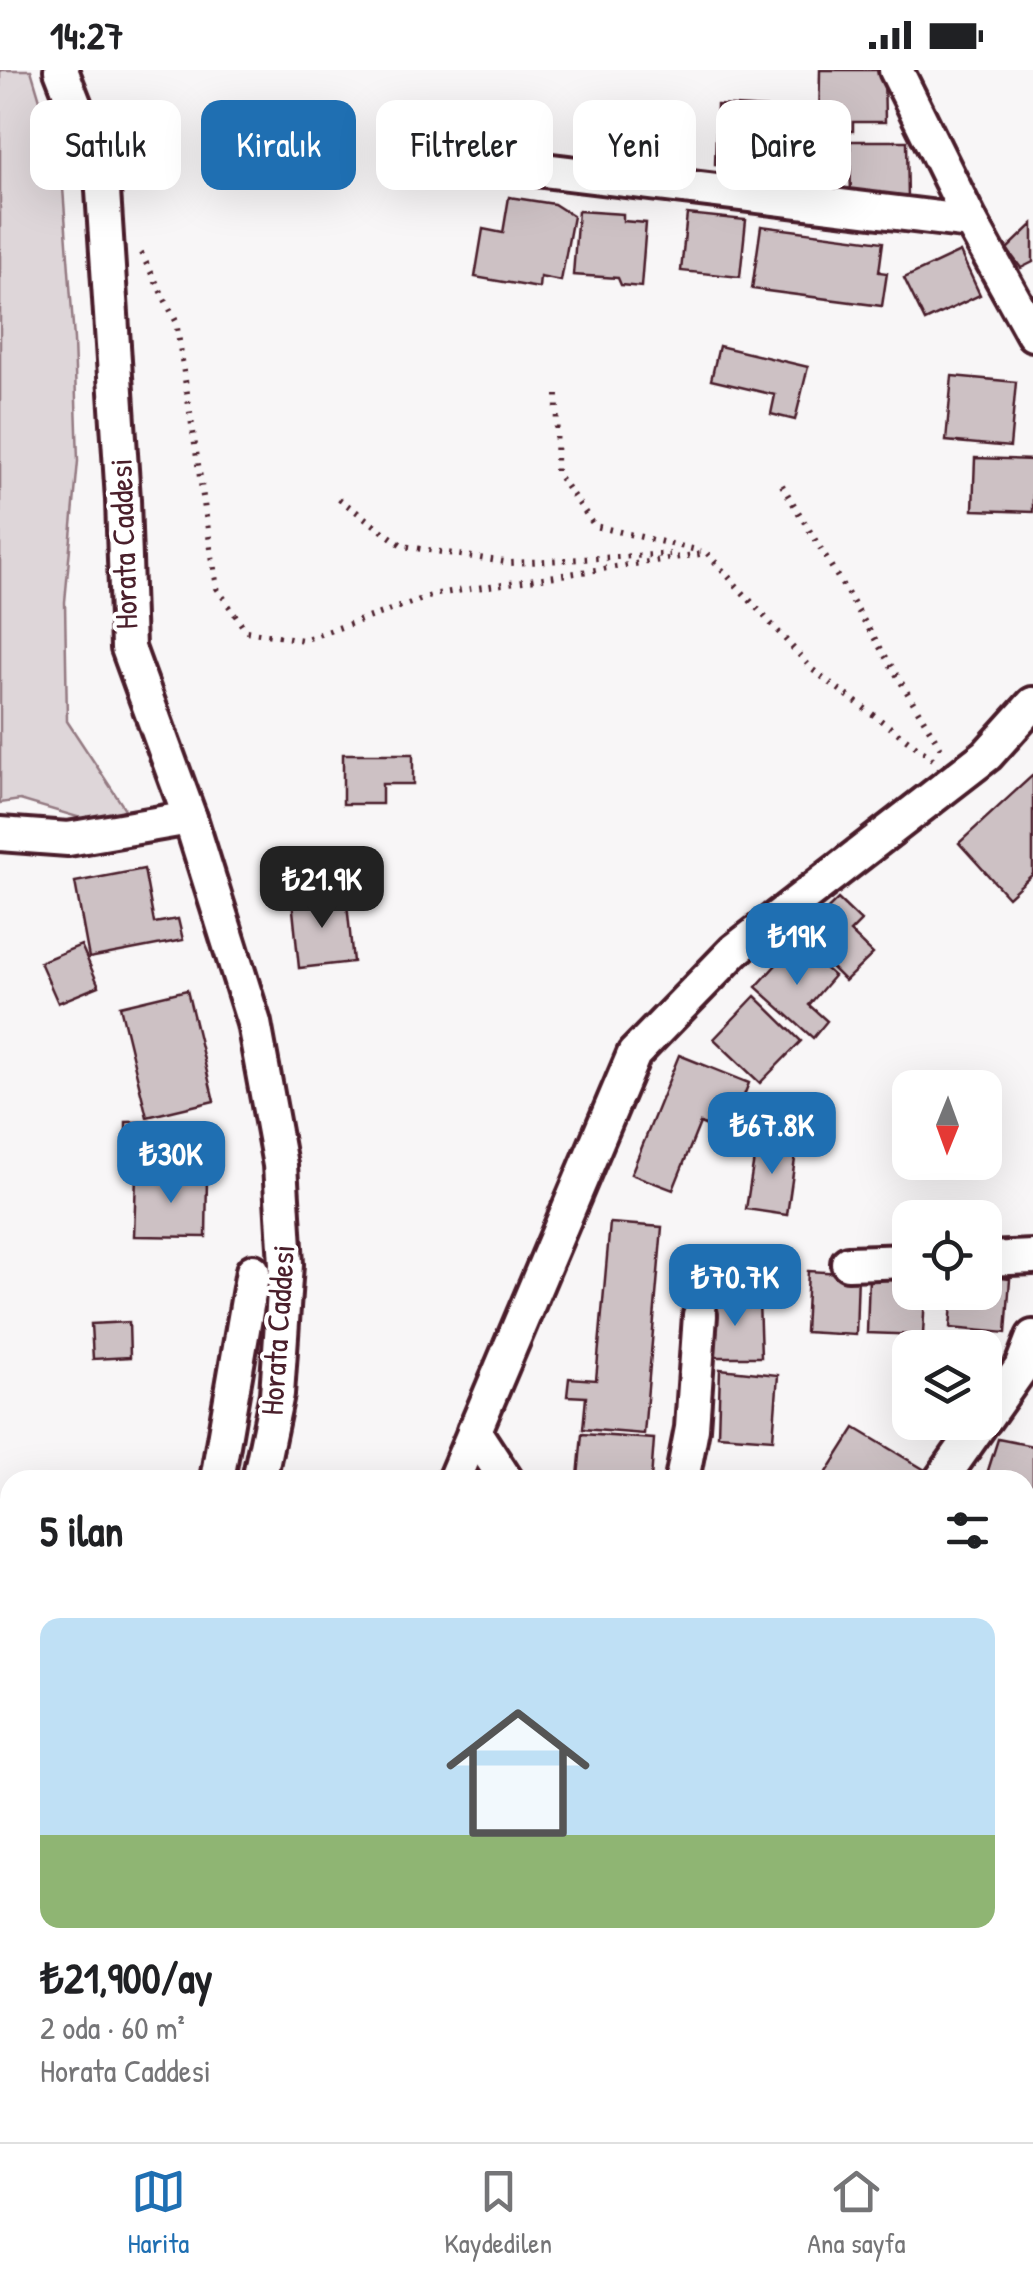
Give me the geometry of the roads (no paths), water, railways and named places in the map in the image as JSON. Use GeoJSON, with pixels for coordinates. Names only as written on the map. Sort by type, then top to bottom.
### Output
{"type":"FeatureCollection","features":[{"type":"Feature","properties":{"kind":"street","name":"Horata Caddesi"},"geometry":{"type":"LineString","coordinates":[[61,70],[102,175],[123,500],[128,648],[190,818],[254,1023],[280,1165],[286,1264],[277,1394],[261,1470]]}},
{"type":"Feature","properties":{"kind":"street"},"geometry":{"type":"LineString","coordinates":[[896,70],[1033,334]]}},
{"type":"Feature","properties":{"kind":"street"},"geometry":{"type":"LineString","coordinates":[[553,171],[972,222]]}},
{"type":"Feature","properties":{"kind":"street"},"geometry":{"type":"LineString","coordinates":[[458,1470],[634,1054],[735,950],[987,756],[1033,704]]}},
{"type":"Feature","properties":{"kind":"street"},"geometry":{"type":"LineString","coordinates":[[0,834],[68,840],[190,818]]}},
{"type":"Feature","properties":{"kind":"street"},"geometry":{"type":"LineString","coordinates":[[1002,1258],[1033,1257]]}},
{"type":"Feature","properties":{"kind":"street"},"geometry":{"type":"LineString","coordinates":[[848,1263],[892,1262]]}},
{"type":"Feature","properties":{"kind":"street"},"geometry":{"type":"LineString","coordinates":[[219,1470],[253,1271]]}},
{"type":"Feature","properties":{"kind":"street"},"geometry":{"type":"LineString","coordinates":[[684,1470],[692,1428],[700,1315]]}},
{"type":"Feature","properties":{"kind":"street"},"geometry":{"type":"LineString","coordinates":[[1002,1395],[1021,1368],[1033,1337]]}},
{"type":"Feature","properties":{"kind":"street"},"geometry":{"type":"LineString","coordinates":[[474,1430],[500,1470]]}},
{"type":"Feature","properties":{"kind":"street"},"geometry":{"type":"LineString","coordinates":[[949,1470],[970,1440]]}}]}
